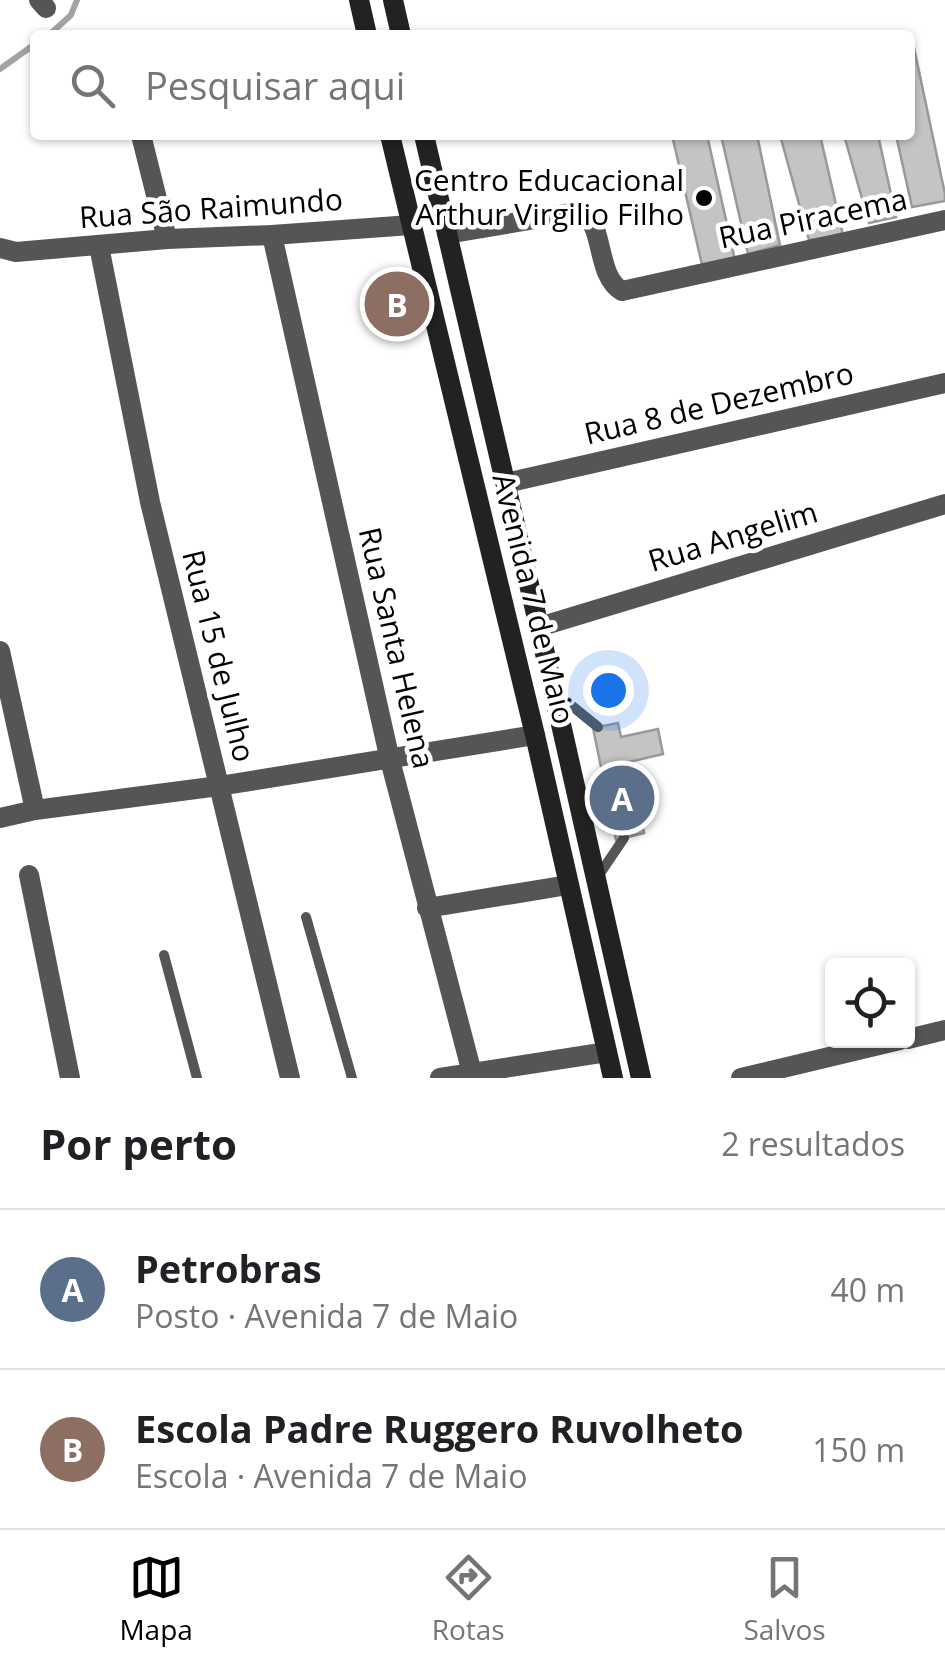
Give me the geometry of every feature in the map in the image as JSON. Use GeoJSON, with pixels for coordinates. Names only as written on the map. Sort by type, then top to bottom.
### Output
{"type":"FeatureCollection","features":[{"type":"Feature","properties":{"kind":"main road"},"geometry":{"type":"LineString","coordinates":[[359,0],[366,30]]}},
{"type":"Feature","properties":{"kind":"main road"},"geometry":{"type":"LineString","coordinates":[[393,0],[400,30]]}},
{"type":"Feature","properties":{"kind":"main road","name":"Avenida 7 de Maio"},"geometry":{"type":"LineString","coordinates":[[391,140],[536,736],[613,1078]]}},
{"type":"Feature","properties":{"kind":"main road","name":"Avenida 7 de Maio"},"geometry":{"type":"LineString","coordinates":[[425,140],[641,1078]]}},
{"type":"Feature","properties":{"kind":"street"},"geometry":{"type":"LineString","coordinates":[[141,140],[168,239]]}},
{"type":"Feature","properties":{"kind":"street","name":"Rua Piracema"},"geometry":{"type":"LineString","coordinates":[[447,234],[582,214],[591,221],[611,282],[622,291],[945,220]]}},
{"type":"Feature","properties":{"kind":"street","name":"Rua São Raimundo"},"geometry":{"type":"LineString","coordinates":[[8,250],[411,225]]}},
{"type":"Feature","properties":{"kind":"street","name":"Rua Santa Helena"},"geometry":{"type":"LineString","coordinates":[[272,235],[390,760],[472,1072]]}},
{"type":"Feature","properties":{"kind":"street","name":"Rua 15 de Julho"},"geometry":{"type":"LineString","coordinates":[[99,246],[150,502],[290,1078]]}},
{"type":"Feature","properties":{"kind":"street","name":"Rua 8 de Dezembro"},"geometry":{"type":"LineString","coordinates":[[506,483],[945,383]]}},
{"type":"Feature","properties":{"kind":"street","name":"Rua Angelim"},"geometry":{"type":"LineString","coordinates":[[539,627],[945,504]]}},
{"type":"Feature","properties":{"kind":"street"},"geometry":{"type":"LineString","coordinates":[[0,651],[35,810]]}},
{"type":"Feature","properties":{"kind":"street"},"geometry":{"type":"LineString","coordinates":[[0,818],[536,736]]}},
{"type":"Feature","properties":{"kind":"street"},"geometry":{"type":"LineString","coordinates":[[28,876],[70,1078]]}},
{"type":"Feature","properties":{"kind":"street"},"geometry":{"type":"LineString","coordinates":[[427,908],[568,885]]}},
{"type":"Feature","properties":{"kind":"street"},"geometry":{"type":"LineString","coordinates":[[915,1037],[945,1030]]}},
{"type":"Feature","properties":{"kind":"street"},"geometry":{"type":"LineString","coordinates":[[741,1078],[870,1048]]}},
{"type":"Feature","properties":{"kind":"street"},"geometry":{"type":"LineString","coordinates":[[440,1078],[607,1052]]}},
{"type":"Feature","properties":{"kind":"lane"},"geometry":{"type":"LineString","coordinates":[[554,691],[598,727]]}},
{"type":"Feature","properties":{"kind":"lane"},"geometry":{"type":"LineString","coordinates":[[596,879],[624,838]]}},
{"type":"Feature","properties":{"kind":"lane"},"geometry":{"type":"LineString","coordinates":[[306,916],[352,1078]]}},
{"type":"Feature","properties":{"kind":"lane"},"geometry":{"type":"LineString","coordinates":[[164,955],[196,1078]]}},
{"type":"Feature","properties":{"kind":"building"},"geometry":{"type":"Polygon","coordinates":[[[915,52],[945,201],[912,207],[897,140],[915,140],[915,52]]]}},
{"type":"Feature","properties":{"kind":"building","name":"Centro Educacional Arthur Virgilio Filho"},"geometry":{"type":"Polygon","coordinates":[[[673,140],[708,140],[735,260],[703,269],[673,140]]]}},
{"type":"Feature","properties":{"kind":"building","name":"Centro Educacional Arthur Virgilio Filho"},"geometry":{"type":"Polygon","coordinates":[[[722,140],[758,140],[780,245],[748,254],[722,140]]]}},
{"type":"Feature","properties":{"kind":"building"},"geometry":{"type":"Polygon","coordinates":[[[781,140],[821,140],[843,235],[809,240],[781,140]]]}},
{"type":"Feature","properties":{"kind":"building"},"geometry":{"type":"Polygon","coordinates":[[[845,140],[879,140],[896,217],[869,223],[845,140]]]}},
{"type":"Feature","properties":{"kind":"building"},"geometry":{"type":"Polygon","coordinates":[[[618,723],[621,737],[658,729],[663,754],[629,762],[644,833],[616,840],[593,728],[618,723]]]}},
{"type":"Feature","properties":{"kind":"waterway"},"geometry":{"type":"LineString","coordinates":[[54,30],[71,15],[77,0]]}},
{"type":"Feature","properties":{"kind":"waterway"},"geometry":{"type":"LineString","coordinates":[[0,69],[30,48]]}},
{"type":"Feature","properties":{"kind":"place","name":"Centro Educacional Arthur Virgilio Filho"},"geometry":{"type":"Point","coordinates":[704,198]}},
{"type":"Feature","properties":{"kind":"place","name":"Escola Padre Ruggero Ruvolheto"},"geometry":{"type":"Point","coordinates":[397,304]}},
{"type":"Feature","properties":{"kind":"place","name":"Petrobras"},"geometry":{"type":"Point","coordinates":[622,798]}}]}
